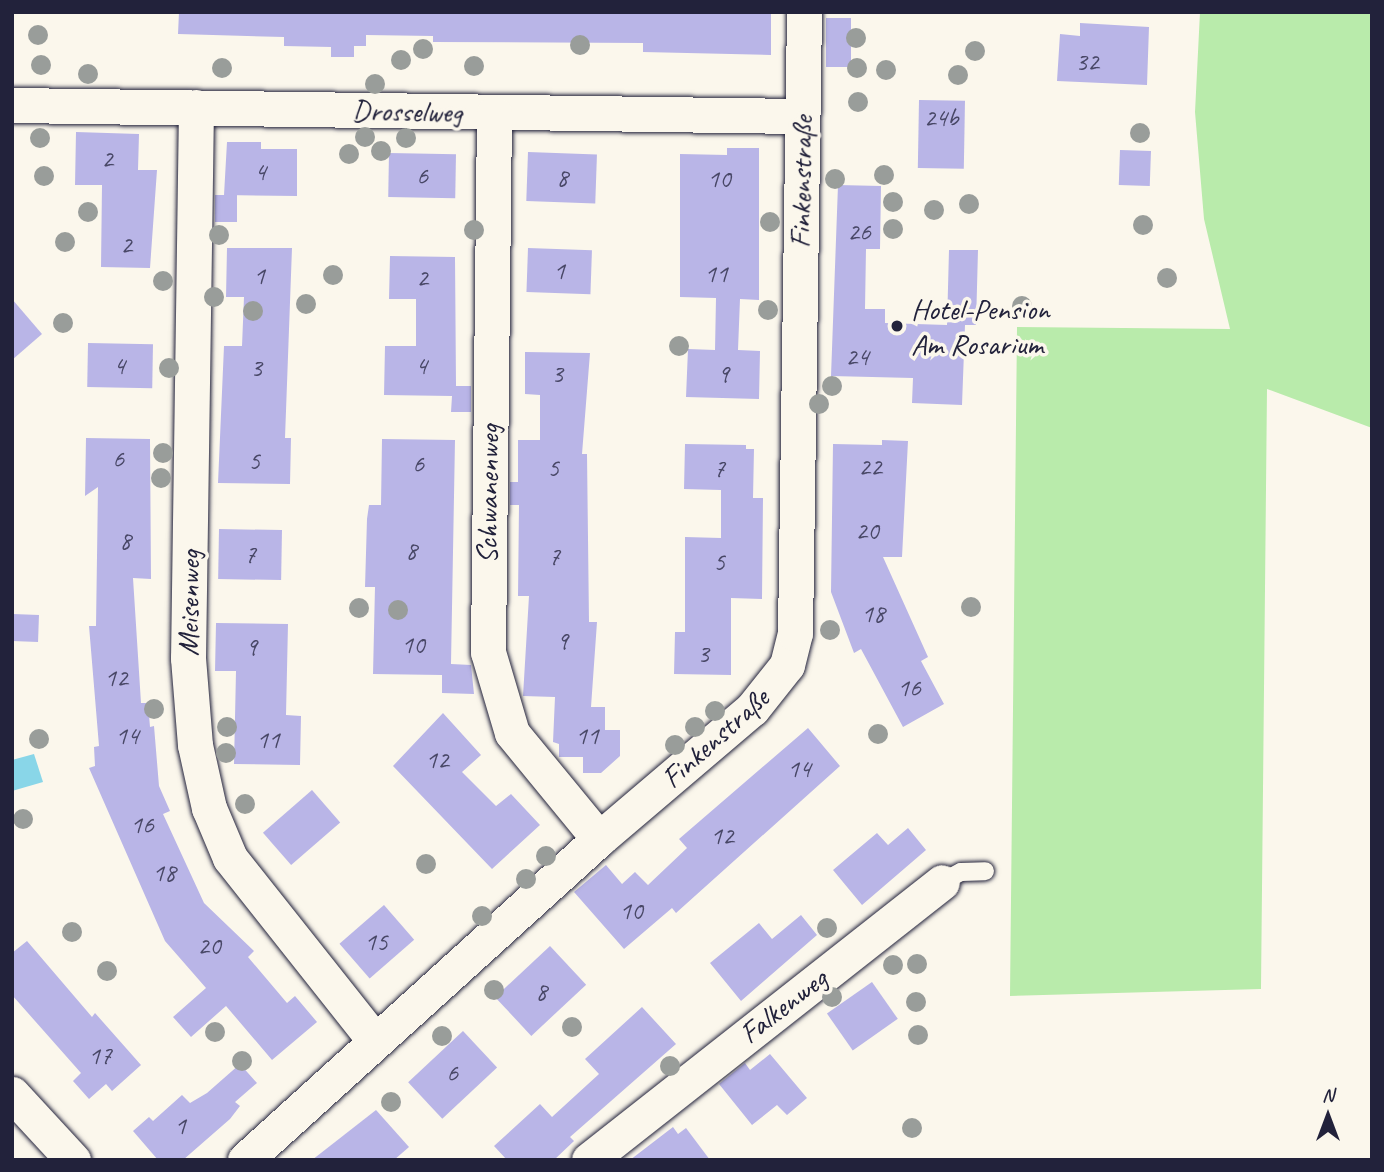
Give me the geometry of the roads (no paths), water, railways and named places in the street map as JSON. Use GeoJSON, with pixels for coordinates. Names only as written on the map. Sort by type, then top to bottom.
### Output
{"type":"FeatureCollection","features":[{"type":"Feature","properties":{"kind":"street","name":"Finkenstraße"},"geometry":{"type":"LineString","coordinates":[[246,1160],[599,839],[752,709],[779,679],[791,655],[795,633],[804,12]]}},
{"type":"Feature","properties":{"kind":"street","name":"Drosselweg"},"geometry":{"type":"LineString","coordinates":[[12,104],[802,116]]}},
{"type":"Feature","properties":{"kind":"street","name":"Meisenweg"},"geometry":{"type":"LineString","coordinates":[[196,107],[188,657],[195,745],[212,818],[229,858],[376,1041]]}},
{"type":"Feature","properties":{"kind":"street","name":"Schwanenweg"},"geometry":{"type":"LineString","coordinates":[[494,113],[488,652],[512,733],[599,839]]}},
{"type":"Feature","properties":{"kind":"street","name":"Falkenweg"},"geometry":{"type":"LineString","coordinates":[[589,1160],[942,882]]}},
{"type":"Feature","properties":{"kind":"street"},"geometry":{"type":"LineString","coordinates":[[12,1094],[73,1160]]}},
{"type":"Feature","properties":{"kind":"lane","name":"Falkenweg"},"geometry":{"type":"LineString","coordinates":[[942,882],[961,872],[985,870]]}},
{"type":"Feature","properties":{"kind":"water"},"geometry":{"type":"Polygon","coordinates":[[[34,754],[43,782],[12,791],[12,760],[34,754]]]}},
{"type":"Feature","properties":{"kind":"place","name":"Hotel-Pension Am Rosarium"},"geometry":{"type":"Point","coordinates":[897,326]}}]}
